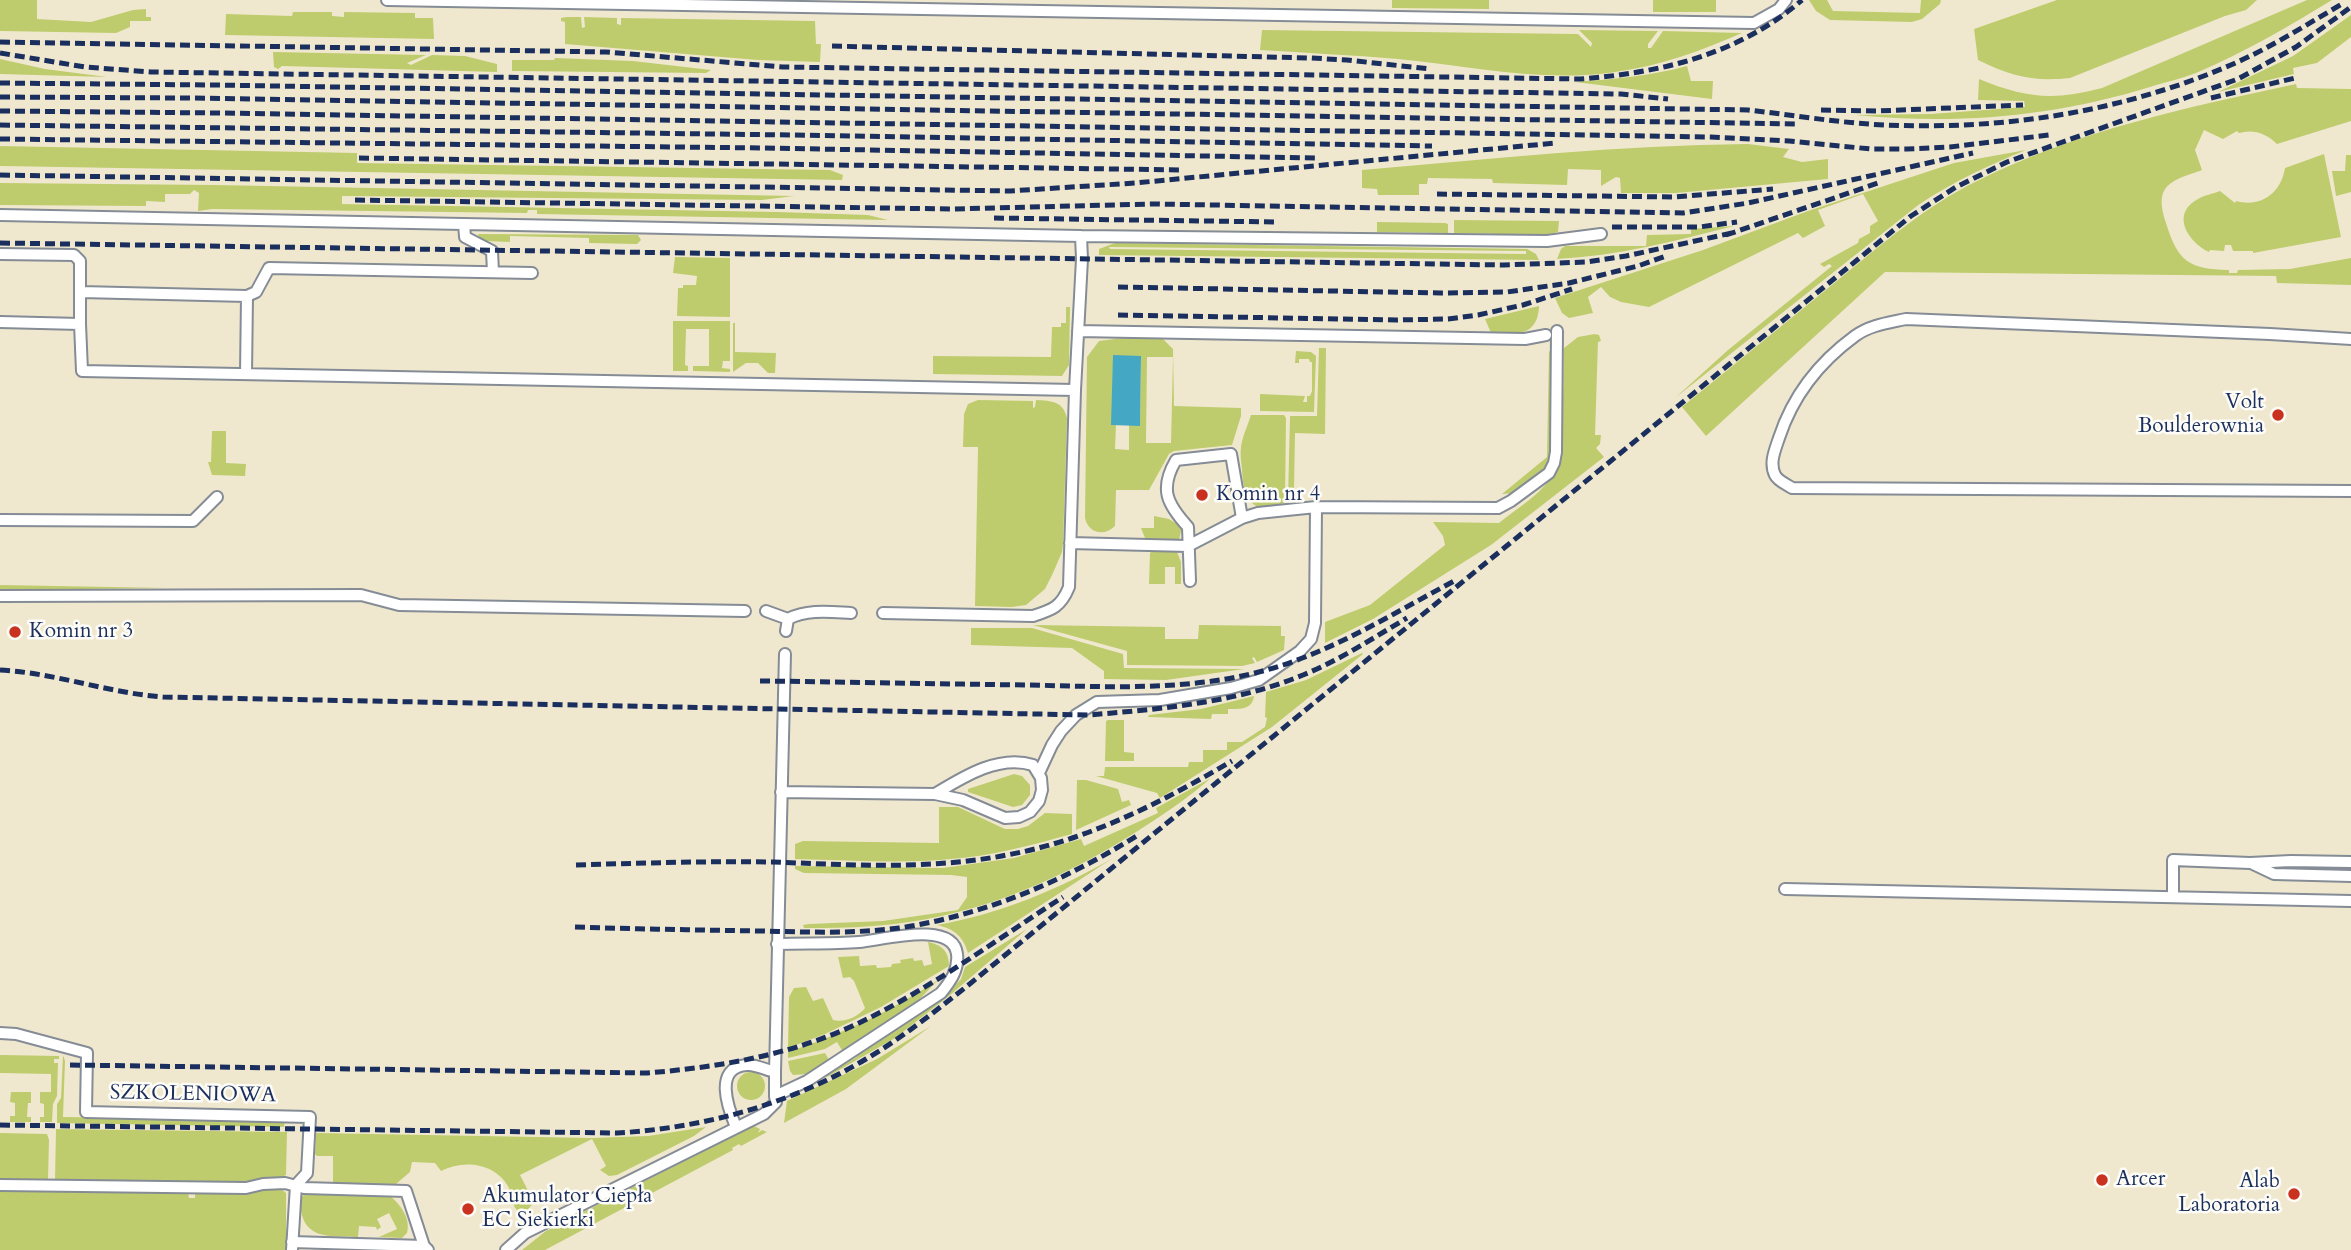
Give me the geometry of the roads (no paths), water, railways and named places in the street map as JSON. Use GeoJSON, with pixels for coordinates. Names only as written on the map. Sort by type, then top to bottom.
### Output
{"type":"FeatureCollection","features":[{"type":"Feature","properties":{"kind":"lane"},"geometry":{"type":"LineString","coordinates":[[387,0],[1754,23],[1779,9],[1786,0]]}},
{"type":"Feature","properties":{"kind":"lane"},"geometry":{"type":"LineString","coordinates":[[0,215],[1081,236],[1548,241],[1601,234]]}},
{"type":"Feature","properties":{"kind":"lane"},"geometry":{"type":"LineString","coordinates":[[464,224],[465,237],[492,251],[493,272]]}},
{"type":"Feature","properties":{"kind":"lane"},"geometry":{"type":"LineString","coordinates":[[883,613],[1032,616],[1054,610],[1063,601],[1069,587],[1081,236]]}},
{"type":"Feature","properties":{"kind":"lane"},"geometry":{"type":"LineString","coordinates":[[0,254],[74,255],[80,261],[82,371],[1075,390]]}},
{"type":"Feature","properties":{"kind":"lane"},"geometry":{"type":"LineString","coordinates":[[81,292],[247,296],[256,292],[269,268],[532,273]]}},
{"type":"Feature","properties":{"kind":"lane"},"geometry":{"type":"LineString","coordinates":[[246,374],[247,296]]}},
{"type":"Feature","properties":{"kind":"lane"},"geometry":{"type":"LineString","coordinates":[[2351,340],[2270,334],[1906,319],[1875,325],[1856,335],[1815,371],[1788,411],[1773,454],[1772,467],[1776,478],[1792,488],[2351,491]]}},
{"type":"Feature","properties":{"kind":"lane"},"geometry":{"type":"LineString","coordinates":[[0,322],[80,324]]}},
{"type":"Feature","properties":{"kind":"lane"},"geometry":{"type":"LineString","coordinates":[[1078,331],[1525,339],[1546,335]]}},
{"type":"Feature","properties":{"kind":"lane"},"geometry":{"type":"LineString","coordinates":[[1070,543],[1188,546],[1258,513],[1316,507],[1498,508],[1549,473],[1556,452],[1557,331]]}},
{"type":"Feature","properties":{"kind":"lane"},"geometry":{"type":"LineString","coordinates":[[1190,581],[1188,527],[1175,512],[1166,494],[1170,471],[1176,460],[1231,454],[1242,519]]}},
{"type":"Feature","properties":{"kind":"lane"},"geometry":{"type":"LineString","coordinates":[[0,520],[193,521],[217,497]]}},
{"type":"Feature","properties":{"kind":"lane"},"geometry":{"type":"LineString","coordinates":[[1039,773],[1061,731],[1076,715],[1097,702],[1149,701],[1231,688],[1259,680],[1300,651],[1311,639],[1315,623],[1316,507]]}},
{"type":"Feature","properties":{"kind":"lane"},"geometry":{"type":"LineString","coordinates":[[0,596],[361,596],[399,605],[746,611]]}},
{"type":"Feature","properties":{"kind":"lane"},"geometry":{"type":"LineString","coordinates":[[766,611],[788,619],[809,612],[851,613]]}},
{"type":"Feature","properties":{"kind":"lane"},"geometry":{"type":"LineString","coordinates":[[786,631],[788,619]]}},
{"type":"Feature","properties":{"kind":"lane"},"geometry":{"type":"LineString","coordinates":[[506,1250],[525,1233],[764,1114],[776,1102],[780,792],[785,654]]}},
{"type":"Feature","properties":{"kind":"lane"},"geometry":{"type":"LineString","coordinates":[[780,792],[935,794],[963,800],[1005,818],[1019,817],[1030,812],[1039,801],[1041,778],[1033,765],[1022,761],[992,766],[970,774],[935,794]]}},
{"type":"Feature","properties":{"kind":"lane"},"geometry":{"type":"LineString","coordinates":[[2173,896],[2173,860],[2250,863],[2351,862]]}},
{"type":"Feature","properties":{"kind":"lane"},"geometry":{"type":"LineString","coordinates":[[2250,863],[2274,874],[2351,876]]}},
{"type":"Feature","properties":{"kind":"lane"},"geometry":{"type":"LineString","coordinates":[[1785,889],[2351,901]]}},
{"type":"Feature","properties":{"kind":"lane"},"geometry":{"type":"LineString","coordinates":[[775,1096],[807,1081],[941,993],[951,980],[958,959],[956,948],[949,939],[934,934],[858,942],[777,944]]}},
{"type":"Feature","properties":{"kind":"lane","name":"SZKOLENIOWA"},"geometry":{"type":"LineString","coordinates":[[0,1033],[16,1034],[87,1053],[86,1112],[310,1117],[307,1173],[296,1185],[292,1246]]}},
{"type":"Feature","properties":{"kind":"lane"},"geometry":{"type":"LineString","coordinates":[[736,1126],[727,1102],[727,1076],[732,1070],[747,1065],[775,1072]]}},
{"type":"Feature","properties":{"kind":"lane"},"geometry":{"type":"LineString","coordinates":[[0,1185],[237,1188],[285,1183],[304,1188],[406,1191],[426,1248],[292,1246]]}},
{"type":"Feature","properties":{"kind":"water"},"geometry":{"type":"Polygon","coordinates":[[[1113,355],[1141,356],[1140,426],[1111,425],[1113,355]]]}},
{"type":"Feature","properties":{"kind":"railway"},"geometry":{"type":"LineString","coordinates":[[0,42],[606,52],[783,67],[1580,79],[1640,72],[1698,57],[1753,34],[1802,0]]}},
{"type":"Feature","properties":{"kind":"railway"},"geometry":{"type":"LineString","coordinates":[[0,83],[1748,110],[1868,124],[1972,125],[2016,121],[2101,107],[2185,83],[2256,53],[2342,4]]}},
{"type":"Feature","properties":{"kind":"railway"},"geometry":{"type":"LineString","coordinates":[[0,1125],[617,1133],[682,1126],[714,1119],[746,1111],[808,1089],[866,1059],[966,987],[1911,216],[1956,187],[2007,162],[2238,79],[2296,47],[2351,7]]}},
{"type":"Feature","properties":{"kind":"railway"},"geometry":{"type":"LineString","coordinates":[[832,46],[1311,58],[1430,69]]}},
{"type":"Feature","properties":{"kind":"railway"},"geometry":{"type":"LineString","coordinates":[[0,53],[85,67],[151,72],[1621,94],[1668,99]]}},
{"type":"Feature","properties":{"kind":"railway"},"geometry":{"type":"LineString","coordinates":[[2211,98],[2295,78]]}},
{"type":"Feature","properties":{"kind":"railway"},"geometry":{"type":"LineString","coordinates":[[0,97],[1795,124]]}},
{"type":"Feature","properties":{"kind":"railway"},"geometry":{"type":"LineString","coordinates":[[1821,110],[1876,111],[2023,105]]}},
{"type":"Feature","properties":{"kind":"railway"},"geometry":{"type":"LineString","coordinates":[[0,111],[1711,137],[1871,149],[1950,147],[2049,135]]}},
{"type":"Feature","properties":{"kind":"railway"},"geometry":{"type":"LineString","coordinates":[[0,125],[1432,146]]}},
{"type":"Feature","properties":{"kind":"railway"},"geometry":{"type":"LineString","coordinates":[[0,139],[1316,158]]}},
{"type":"Feature","properties":{"kind":"railway"},"geometry":{"type":"LineString","coordinates":[[0,175],[1010,191],[1135,183],[1555,143]]}},
{"type":"Feature","properties":{"kind":"railway"},"geometry":{"type":"LineString","coordinates":[[355,200],[951,209],[1154,204],[1683,213],[1748,203],[1973,153]]}},
{"type":"Feature","properties":{"kind":"railway"},"geometry":{"type":"LineString","coordinates":[[359,158],[1182,170]]}},
{"type":"Feature","properties":{"kind":"railway"},"geometry":{"type":"LineString","coordinates":[[1726,235],[1878,183]]}},
{"type":"Feature","properties":{"kind":"railway"},"geometry":{"type":"LineString","coordinates":[[1437,194],[1674,197],[1773,189]]}},
{"type":"Feature","properties":{"kind":"railway"},"geometry":{"type":"LineString","coordinates":[[994,218],[1276,222]]}},
{"type":"Feature","properties":{"kind":"railway"},"geometry":{"type":"LineString","coordinates":[[1612,227],[1699,227],[1737,222]]}},
{"type":"Feature","properties":{"kind":"railway"},"geometry":{"type":"LineString","coordinates":[[0,243],[1504,265],[1586,262],[1732,233]]}},
{"type":"Feature","properties":{"kind":"railway"},"geometry":{"type":"LineString","coordinates":[[1118,287],[1507,292],[1569,283],[1638,266],[1666,256]]}},
{"type":"Feature","properties":{"kind":"railway"},"geometry":{"type":"LineString","coordinates":[[1118,315],[1448,319],[1523,305],[1572,289]]}},
{"type":"Feature","properties":{"kind":"railway"},"geometry":{"type":"LineString","coordinates":[[760,681],[1126,687],[1221,680],[1283,665],[1327,648],[1454,581]]}},
{"type":"Feature","properties":{"kind":"railway"},"geometry":{"type":"LineString","coordinates":[[0,670],[163,697],[1088,715],[1197,703],[1277,685],[1330,663],[1407,618]]}},
{"type":"Feature","properties":{"kind":"railway"},"geometry":{"type":"LineString","coordinates":[[576,865],[675,862],[920,865],[978,860],[1037,848],[1096,829],[1152,805],[1232,761]]}},
{"type":"Feature","properties":{"kind":"railway"},"geometry":{"type":"LineString","coordinates":[[575,927],[813,932],[899,928],[994,905],[1054,881],[1140,834]]}},
{"type":"Feature","properties":{"kind":"railway"},"geometry":{"type":"LineString","coordinates":[[70,1065],[647,1073],[728,1063],[782,1051],[859,1023],[937,980],[1063,897]]}},
{"type":"Feature","properties":{"kind":"place","name":"Volt Boulderownia"},"geometry":{"type":"Point","coordinates":[2278,415]}},
{"type":"Feature","properties":{"kind":"place","name":"Komin nr 4"},"geometry":{"type":"Point","coordinates":[1202,495]}},
{"type":"Feature","properties":{"kind":"place","name":"Komin nr 3"},"geometry":{"type":"Point","coordinates":[15,632]}},
{"type":"Feature","properties":{"kind":"place","name":"Arcer"},"geometry":{"type":"Point","coordinates":[2102,1180]}},
{"type":"Feature","properties":{"kind":"place","name":"Alab Laboratoria"},"geometry":{"type":"Point","coordinates":[2294,1194]}},
{"type":"Feature","properties":{"kind":"place","name":"Akumulator Ciepła EC Siekierki"},"geometry":{"type":"Point","coordinates":[468,1209]}}]}
